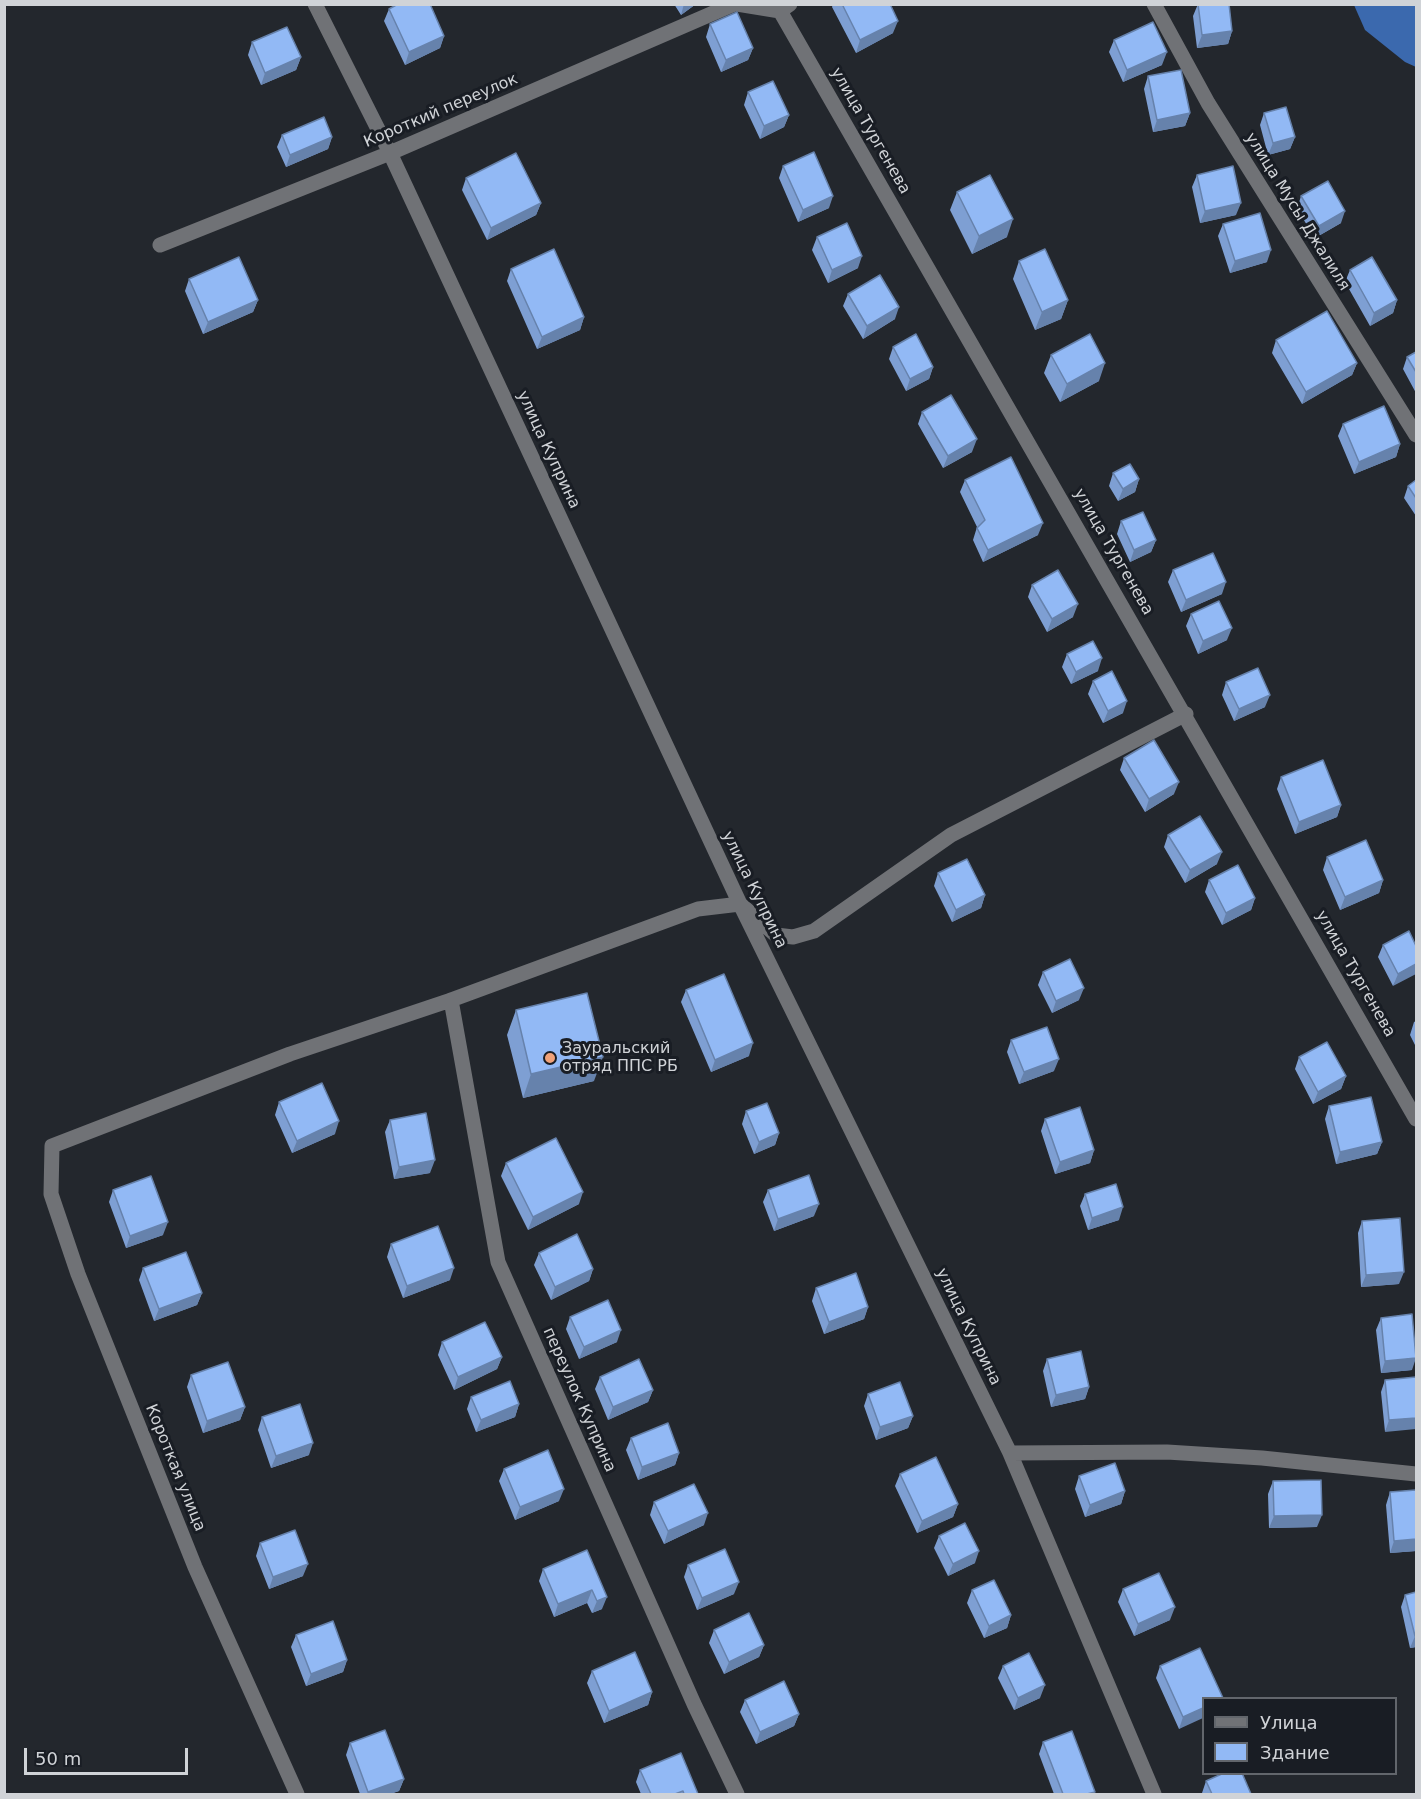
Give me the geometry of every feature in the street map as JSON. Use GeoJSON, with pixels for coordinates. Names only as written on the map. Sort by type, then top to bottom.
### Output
{"type":"FeatureCollection","features":[{"type":"Feature","properties":{"kind":"street","name":"улица Куприна"},"geometry":{"type":"LineString","coordinates":[[315,4],[390,153],[740,904],[1010,1454],[1154,1794]]}},
{"type":"Feature","properties":{"kind":"street","name":"Короткий переулок"},"geometry":{"type":"LineString","coordinates":[[160,245],[390,153],[736,4],[782,7]]}},
{"type":"Feature","properties":{"kind":"street","name":"улица Мусы Джалиля"},"geometry":{"type":"LineString","coordinates":[[1154,4],[1208,103],[1416,435]]}},
{"type":"Feature","properties":{"kind":"street","name":"улица Тургенева"},"geometry":{"type":"LineString","coordinates":[[782,7],[1416,1119]]}},
{"type":"Feature","properties":{"kind":"street"},"geometry":{"type":"LineString","coordinates":[[451,1000],[698,909],[740,904],[777,935],[793,937],[814,931],[951,835],[1186,714]]}},
{"type":"Feature","properties":{"kind":"street","name":"Короткая улица"},"geometry":{"type":"LineString","coordinates":[[297,1794],[195,1567],[78,1274],[51,1194],[52,1146],[290,1054],[451,1000]]}},
{"type":"Feature","properties":{"kind":"street","name":"переулок Куприна"},"geometry":{"type":"LineString","coordinates":[[451,1000],[498,1262],[694,1704],[737,1794]]}},
{"type":"Feature","properties":{"kind":"street"},"geometry":{"type":"LineString","coordinates":[[1010,1454],[1167,1452],[1262,1458],[1416,1474]]}},
{"type":"Feature","properties":{"kind":"water"},"geometry":{"type":"Polygon","coordinates":[[[1354,5],[1416,5],[1416,67],[1405,62],[1365,30],[1354,5]]]}},
{"type":"Feature","properties":{"kind":"building"},"geometry":{"type":"Polygon","coordinates":[[[398,4],[430,4],[444,36],[409,52],[389,9],[398,4]]]}},
{"type":"Feature","properties":{"kind":"building"},"geometry":{"type":"Polygon","coordinates":[[[842,4],[890,4],[898,21],[860,40],[842,4]]]}},
{"type":"Feature","properties":{"kind":"building"},"geometry":{"type":"Polygon","coordinates":[[[1198,4],[1229,4],[1232,31],[1202,35],[1198,4]]]}},
{"type":"Feature","properties":{"kind":"building"},"geometry":{"type":"Polygon","coordinates":[[[737,12],[753,48],[726,60],[710,24],[737,12]]]}},
{"type":"Feature","properties":{"kind":"building"},"geometry":{"type":"Polygon","coordinates":[[[1153,22],[1167,52],[1127,70],[1114,40],[1153,22]]]}},
{"type":"Feature","properties":{"kind":"building"},"geometry":{"type":"Polygon","coordinates":[[[287,27],[301,57],[265,73],[252,42],[287,27]]]}},
{"type":"Feature","properties":{"kind":"building"},"geometry":{"type":"Polygon","coordinates":[[[1181,70],[1190,113],[1157,120],[1148,76],[1181,70]]]}},
{"type":"Feature","properties":{"kind":"building"},"geometry":{"type":"Polygon","coordinates":[[[773,81],[789,115],[764,126],[748,92],[773,81]]]}},
{"type":"Feature","properties":{"kind":"building"},"geometry":{"type":"Polygon","coordinates":[[[1286,107],[1295,137],[1273,143],[1264,113],[1286,107]]]}},
{"type":"Feature","properties":{"kind":"building"},"geometry":{"type":"Polygon","coordinates":[[[324,117],[332,137],[290,155],[282,135],[324,117]]]}},
{"type":"Feature","properties":{"kind":"building"},"geometry":{"type":"Polygon","coordinates":[[[814,152],[833,196],[803,210],[783,166],[814,152]]]}},
{"type":"Feature","properties":{"kind":"building"},"geometry":{"type":"Polygon","coordinates":[[[516,153],[541,203],[491,228],[466,178],[516,153]]]}},
{"type":"Feature","properties":{"kind":"building"},"geometry":{"type":"Polygon","coordinates":[[[1233,166],[1241,203],[1205,211],[1197,175],[1233,166]]]}},
{"type":"Feature","properties":{"kind":"building"},"geometry":{"type":"Polygon","coordinates":[[[990,175],[1013,219],[979,236],[957,192],[990,175]]]}},
{"type":"Feature","properties":{"kind":"building"},"geometry":{"type":"Polygon","coordinates":[[[1328,181],[1345,211],[1319,226],[1301,196],[1328,181]]]}},
{"type":"Feature","properties":{"kind":"building"},"geometry":{"type":"Polygon","coordinates":[[[1260,213],[1271,250],[1235,261],[1223,224],[1260,213]]]}},
{"type":"Feature","properties":{"kind":"building"},"geometry":{"type":"Polygon","coordinates":[[[847,223],[862,256],[832,270],[817,237],[847,223]]]}},
{"type":"Feature","properties":{"kind":"building"},"geometry":{"type":"Polygon","coordinates":[[[554,249],[584,317],[542,337],[511,269],[554,249]]]}},
{"type":"Feature","properties":{"kind":"building"},"geometry":{"type":"Polygon","coordinates":[[[1045,249],[1068,300],[1042,312],[1019,261],[1045,249]]]}},
{"type":"Feature","properties":{"kind":"building"},"geometry":{"type":"Polygon","coordinates":[[[239,257],[258,300],[208,322],[189,279],[239,257]]]}},
{"type":"Feature","properties":{"kind":"building"},"geometry":{"type":"Polygon","coordinates":[[[1372,257],[1397,300],[1374,313],[1350,270],[1372,257]]]}},
{"type":"Feature","properties":{"kind":"building"},"geometry":{"type":"Polygon","coordinates":[[[880,275],[899,307],[867,326],[848,294],[880,275]]]}},
{"type":"Feature","properties":{"kind":"building"},"geometry":{"type":"Polygon","coordinates":[[[1327,311],[1357,363],[1306,392],[1276,340],[1327,311]]]}},
{"type":"Feature","properties":{"kind":"building"},"geometry":{"type":"Polygon","coordinates":[[[916,334],[933,367],[910,379],[893,347],[916,334]]]}},
{"type":"Feature","properties":{"kind":"building"},"geometry":{"type":"Polygon","coordinates":[[[1090,334],[1105,363],[1067,384],[1051,355],[1090,334]]]}},
{"type":"Feature","properties":{"kind":"building"},"geometry":{"type":"Polygon","coordinates":[[[1416,352],[1416,372],[1407,357],[1416,352]]]}},
{"type":"Feature","properties":{"kind":"building"},"geometry":{"type":"Polygon","coordinates":[[[951,395],[977,439],[948,456],[922,412],[951,395]]]}},
{"type":"Feature","properties":{"kind":"building"},"geometry":{"type":"Polygon","coordinates":[[[1384,406],[1400,444],[1359,462],[1343,424],[1384,406]]]}},
{"type":"Feature","properties":{"kind":"building"},"geometry":{"type":"Polygon","coordinates":[[[1011,457],[1043,523],[988,550],[977,528],[985,520],[965,480],[1011,457]]]}},
{"type":"Feature","properties":{"kind":"building"},"geometry":{"type":"Polygon","coordinates":[[[1130,464],[1139,479],[1123,489],[1113,473],[1130,464]]]}},
{"type":"Feature","properties":{"kind":"building"},"geometry":{"type":"Polygon","coordinates":[[[1416,480],[1416,498],[1408,486],[1416,480]]]}},
{"type":"Feature","properties":{"kind":"building"},"geometry":{"type":"Polygon","coordinates":[[[1143,512],[1156,540],[1134,550],[1121,521],[1143,512]]]}},
{"type":"Feature","properties":{"kind":"building"},"geometry":{"type":"Polygon","coordinates":[[[1213,553],[1226,582],[1186,600],[1173,570],[1213,553]]]}},
{"type":"Feature","properties":{"kind":"building"},"geometry":{"type":"Polygon","coordinates":[[[1058,570],[1078,604],[1052,619],[1032,585],[1058,570]]]}},
{"type":"Feature","properties":{"kind":"building"},"geometry":{"type":"Polygon","coordinates":[[[1219,601],[1232,628],[1203,641],[1191,614],[1219,601]]]}},
{"type":"Feature","properties":{"kind":"building"},"geometry":{"type":"Polygon","coordinates":[[[1093,641],[1102,658],[1076,672],[1067,654],[1093,641]]]}},
{"type":"Feature","properties":{"kind":"building"},"geometry":{"type":"Polygon","coordinates":[[[1258,668],[1270,695],[1239,709],[1226,682],[1258,668]]]}},
{"type":"Feature","properties":{"kind":"building"},"geometry":{"type":"Polygon","coordinates":[[[1112,671],[1127,701],[1108,711],[1093,681],[1112,671]]]}},
{"type":"Feature","properties":{"kind":"building"},"geometry":{"type":"Polygon","coordinates":[[[1154,740],[1179,782],[1149,799],[1124,758],[1154,740]]]}},
{"type":"Feature","properties":{"kind":"building"},"geometry":{"type":"Polygon","coordinates":[[[1323,760],[1341,805],[1299,822],[1281,777],[1323,760]]]}},
{"type":"Feature","properties":{"kind":"building"},"geometry":{"type":"Polygon","coordinates":[[[1200,816],[1222,852],[1190,870],[1168,835],[1200,816]]]}},
{"type":"Feature","properties":{"kind":"building"},"geometry":{"type":"Polygon","coordinates":[[[1366,840],[1383,880],[1345,897],[1327,857],[1366,840]]]}},
{"type":"Feature","properties":{"kind":"building"},"geometry":{"type":"Polygon","coordinates":[[[967,859],[985,895],[956,910],[938,873],[967,859]]]}},
{"type":"Feature","properties":{"kind":"building"},"geometry":{"type":"Polygon","coordinates":[[[1238,865],[1255,898],[1226,913],[1209,880],[1238,865]]]}},
{"type":"Feature","properties":{"kind":"building"},"geometry":{"type":"Polygon","coordinates":[[[1409,931],[1416,946],[1416,964],[1398,974],[1383,945],[1409,931]]]}},
{"type":"Feature","properties":{"kind":"building"},"geometry":{"type":"Polygon","coordinates":[[[1070,959],[1084,988],[1056,1001],[1043,972],[1070,959]]]}},
{"type":"Feature","properties":{"kind":"building"},"geometry":{"type":"Polygon","coordinates":[[[724,974],[753,1043],[715,1060],[686,990],[724,974]]]}},
{"type":"Feature","properties":{"kind":"building"},"geometry":{"type":"Polygon","coordinates":[[[587,993],[603,1057],[531,1074],[516,1010],[587,993]]]}},
{"type":"Feature","properties":{"kind":"building"},"geometry":{"type":"Polygon","coordinates":[[[1047,1027],[1059,1059],[1024,1072],[1011,1040],[1047,1027]]]}},
{"type":"Feature","properties":{"kind":"building"},"geometry":{"type":"Polygon","coordinates":[[[1327,1042],[1346,1076],[1318,1092],[1299,1057],[1327,1042]]]}},
{"type":"Feature","properties":{"kind":"building"},"geometry":{"type":"Polygon","coordinates":[[[322,1083],[339,1121],[297,1141],[279,1102],[322,1083]]]}},
{"type":"Feature","properties":{"kind":"building"},"geometry":{"type":"Polygon","coordinates":[[[1371,1097],[1382,1142],[1340,1152],[1329,1106],[1371,1097]]]}},
{"type":"Feature","properties":{"kind":"building"},"geometry":{"type":"Polygon","coordinates":[[[767,1103],[779,1133],[759,1142],[746,1111],[767,1103]]]}},
{"type":"Feature","properties":{"kind":"building"},"geometry":{"type":"Polygon","coordinates":[[[1080,1107],[1094,1150],[1060,1162],[1045,1119],[1080,1107]]]}},
{"type":"Feature","properties":{"kind":"building"},"geometry":{"type":"Polygon","coordinates":[[[426,1113],[435,1160],[399,1167],[390,1120],[426,1113]]]}},
{"type":"Feature","properties":{"kind":"building"},"geometry":{"type":"Polygon","coordinates":[[[556,1138],[583,1192],[533,1217],[506,1163],[556,1138]]]}},
{"type":"Feature","properties":{"kind":"building"},"geometry":{"type":"Polygon","coordinates":[[[809,1175],[819,1204],[778,1219],[768,1190],[809,1175]]]}},
{"type":"Feature","properties":{"kind":"building"},"geometry":{"type":"Polygon","coordinates":[[[151,1176],[168,1222],[130,1236],[113,1190],[151,1176]]]}},
{"type":"Feature","properties":{"kind":"building"},"geometry":{"type":"Polygon","coordinates":[[[1116,1184],[1123,1207],[1092,1218],[1085,1194],[1116,1184]]]}},
{"type":"Feature","properties":{"kind":"building"},"geometry":{"type":"Polygon","coordinates":[[[1400,1218],[1404,1272],[1366,1275],[1362,1221],[1400,1218]]]}},
{"type":"Feature","properties":{"kind":"building"},"geometry":{"type":"Polygon","coordinates":[[[438,1226],[454,1268],[407,1286],[391,1244],[438,1226]]]}},
{"type":"Feature","properties":{"kind":"building"},"geometry":{"type":"Polygon","coordinates":[[[577,1234],[593,1269],[555,1287],[539,1253],[577,1234]]]}},
{"type":"Feature","properties":{"kind":"building"},"geometry":{"type":"Polygon","coordinates":[[[186,1252],[202,1293],[159,1309],[143,1268],[186,1252]]]}},
{"type":"Feature","properties":{"kind":"building"},"geometry":{"type":"Polygon","coordinates":[[[856,1273],[868,1307],[829,1322],[816,1288],[856,1273]]]}},
{"type":"Feature","properties":{"kind":"building"},"geometry":{"type":"Polygon","coordinates":[[[608,1300],[621,1330],[584,1347],[570,1317],[608,1300]]]}},
{"type":"Feature","properties":{"kind":"building"},"geometry":{"type":"Polygon","coordinates":[[[1412,1314],[1416,1358],[1385,1361],[1381,1318],[1412,1314]]]}},
{"type":"Feature","properties":{"kind":"building"},"geometry":{"type":"Polygon","coordinates":[[[485,1322],[502,1357],[458,1377],[442,1342],[485,1322]]]}},
{"type":"Feature","properties":{"kind":"building"},"geometry":{"type":"Polygon","coordinates":[[[1081,1351],[1089,1387],[1056,1395],[1047,1359],[1081,1351]]]}},
{"type":"Feature","properties":{"kind":"building"},"geometry":{"type":"Polygon","coordinates":[[[639,1359],[653,1390],[613,1407],[600,1377],[639,1359]]]}},
{"type":"Feature","properties":{"kind":"building"},"geometry":{"type":"Polygon","coordinates":[[[228,1362],[245,1407],[207,1421],[191,1375],[228,1362]]]}},
{"type":"Feature","properties":{"kind":"building"},"geometry":{"type":"Polygon","coordinates":[[[1416,1377],[1416,1418],[1389,1420],[1385,1380],[1416,1377]]]}},
{"type":"Feature","properties":{"kind":"building"},"geometry":{"type":"Polygon","coordinates":[[[510,1381],[519,1404],[481,1420],[471,1397],[510,1381]]]}},
{"type":"Feature","properties":{"kind":"building"},"geometry":{"type":"Polygon","coordinates":[[[900,1382],[913,1416],[880,1427],[868,1394],[900,1382]]]}},
{"type":"Feature","properties":{"kind":"building"},"geometry":{"type":"Polygon","coordinates":[[[300,1404],[313,1443],[276,1456],[262,1417],[300,1404]]]}},
{"type":"Feature","properties":{"kind":"building"},"geometry":{"type":"Polygon","coordinates":[[[668,1423],[679,1453],[642,1467],[631,1438],[668,1423]]]}},
{"type":"Feature","properties":{"kind":"building"},"geometry":{"type":"Polygon","coordinates":[[[548,1450],[564,1489],[520,1507],[504,1469],[548,1450]]]}},
{"type":"Feature","properties":{"kind":"building"},"geometry":{"type":"Polygon","coordinates":[[[936,1457],[958,1504],[922,1521],[900,1474],[936,1457]]]}},
{"type":"Feature","properties":{"kind":"building"},"geometry":{"type":"Polygon","coordinates":[[[1115,1463],[1125,1491],[1090,1505],[1079,1476],[1115,1463]]]}},
{"type":"Feature","properties":{"kind":"building"},"geometry":{"type":"Polygon","coordinates":[[[1321,1480],[1322,1515],[1274,1516],[1273,1481],[1321,1480]]]}},
{"type":"Feature","properties":{"kind":"building"},"geometry":{"type":"Polygon","coordinates":[[[694,1484],[708,1513],[668,1531],[654,1502],[694,1484]]]}},
{"type":"Feature","properties":{"kind":"building"},"geometry":{"type":"Polygon","coordinates":[[[1416,1490],[1416,1539],[1394,1541],[1390,1492],[1416,1490]]]}},
{"type":"Feature","properties":{"kind":"building"},"geometry":{"type":"Polygon","coordinates":[[[965,1523],[979,1551],[953,1564],[939,1536],[965,1523]]]}},
{"type":"Feature","properties":{"kind":"building"},"geometry":{"type":"Polygon","coordinates":[[[295,1530],[308,1564],[273,1577],[260,1543],[295,1530]]]}},
{"type":"Feature","properties":{"kind":"building"},"geometry":{"type":"Polygon","coordinates":[[[725,1549],[739,1582],[702,1598],[688,1565],[725,1549]]]}},
{"type":"Feature","properties":{"kind":"building"},"geometry":{"type":"Polygon","coordinates":[[[587,1550],[607,1597],[597,1601],[592,1590],[558,1604],[543,1569],[587,1550]]]}},
{"type":"Feature","properties":{"kind":"building"},"geometry":{"type":"Polygon","coordinates":[[[1159,1573],[1175,1607],[1138,1624],[1123,1589],[1159,1573]]]}},
{"type":"Feature","properties":{"kind":"building"},"geometry":{"type":"Polygon","coordinates":[[[994,1580],[1011,1615],[989,1626],[972,1590],[994,1580]]]}},
{"type":"Feature","properties":{"kind":"building"},"geometry":{"type":"Polygon","coordinates":[[[1416,1592],[1416,1636],[1415,1636],[1405,1595],[1416,1592]]]}},
{"type":"Feature","properties":{"kind":"building"},"geometry":{"type":"Polygon","coordinates":[[[749,1613],[764,1645],[729,1662],[714,1630],[749,1613]]]}},
{"type":"Feature","properties":{"kind":"building"},"geometry":{"type":"Polygon","coordinates":[[[333,1621],[347,1660],[311,1674],[296,1635],[333,1621]]]}},
{"type":"Feature","properties":{"kind":"building"},"geometry":{"type":"Polygon","coordinates":[[[1200,1648],[1223,1697],[1202,1697],[1202,1708],[1183,1717],[1160,1666],[1200,1648]]]}},
{"type":"Feature","properties":{"kind":"building"},"geometry":{"type":"Polygon","coordinates":[[[635,1652],[652,1692],[609,1711],[592,1671],[635,1652]]]}},
{"type":"Feature","properties":{"kind":"building"},"geometry":{"type":"Polygon","coordinates":[[[1029,1653],[1045,1685],[1018,1698],[1003,1666],[1029,1653]]]}},
{"type":"Feature","properties":{"kind":"building"},"geometry":{"type":"Polygon","coordinates":[[[784,1681],[799,1714],[760,1732],[745,1700],[784,1681]]]}},
{"type":"Feature","properties":{"kind":"building"},"geometry":{"type":"Polygon","coordinates":[[[385,1730],[404,1779],[368,1792],[350,1743],[385,1730]]]}},
{"type":"Feature","properties":{"kind":"building"},"geometry":{"type":"Polygon","coordinates":[[[1072,1731],[1095,1792],[1063,1794],[1043,1742],[1072,1731]]]}},
{"type":"Feature","properties":{"kind":"building"},"geometry":{"type":"Polygon","coordinates":[[[681,1753],[698,1794],[684,1794],[683,1791],[675,1794],[651,1794],[640,1770],[681,1753]]]}},
{"type":"Feature","properties":{"kind":"building"},"geometry":{"type":"Polygon","coordinates":[[[1220,1775],[1243,1775],[1251,1794],[1212,1794],[1206,1781],[1220,1775]]]}},
{"type":"Feature","properties":{"kind":"place","name":"Зауральский отряд ППС РБ"},"geometry":{"type":"Point","coordinates":[550,1058]}}]}
